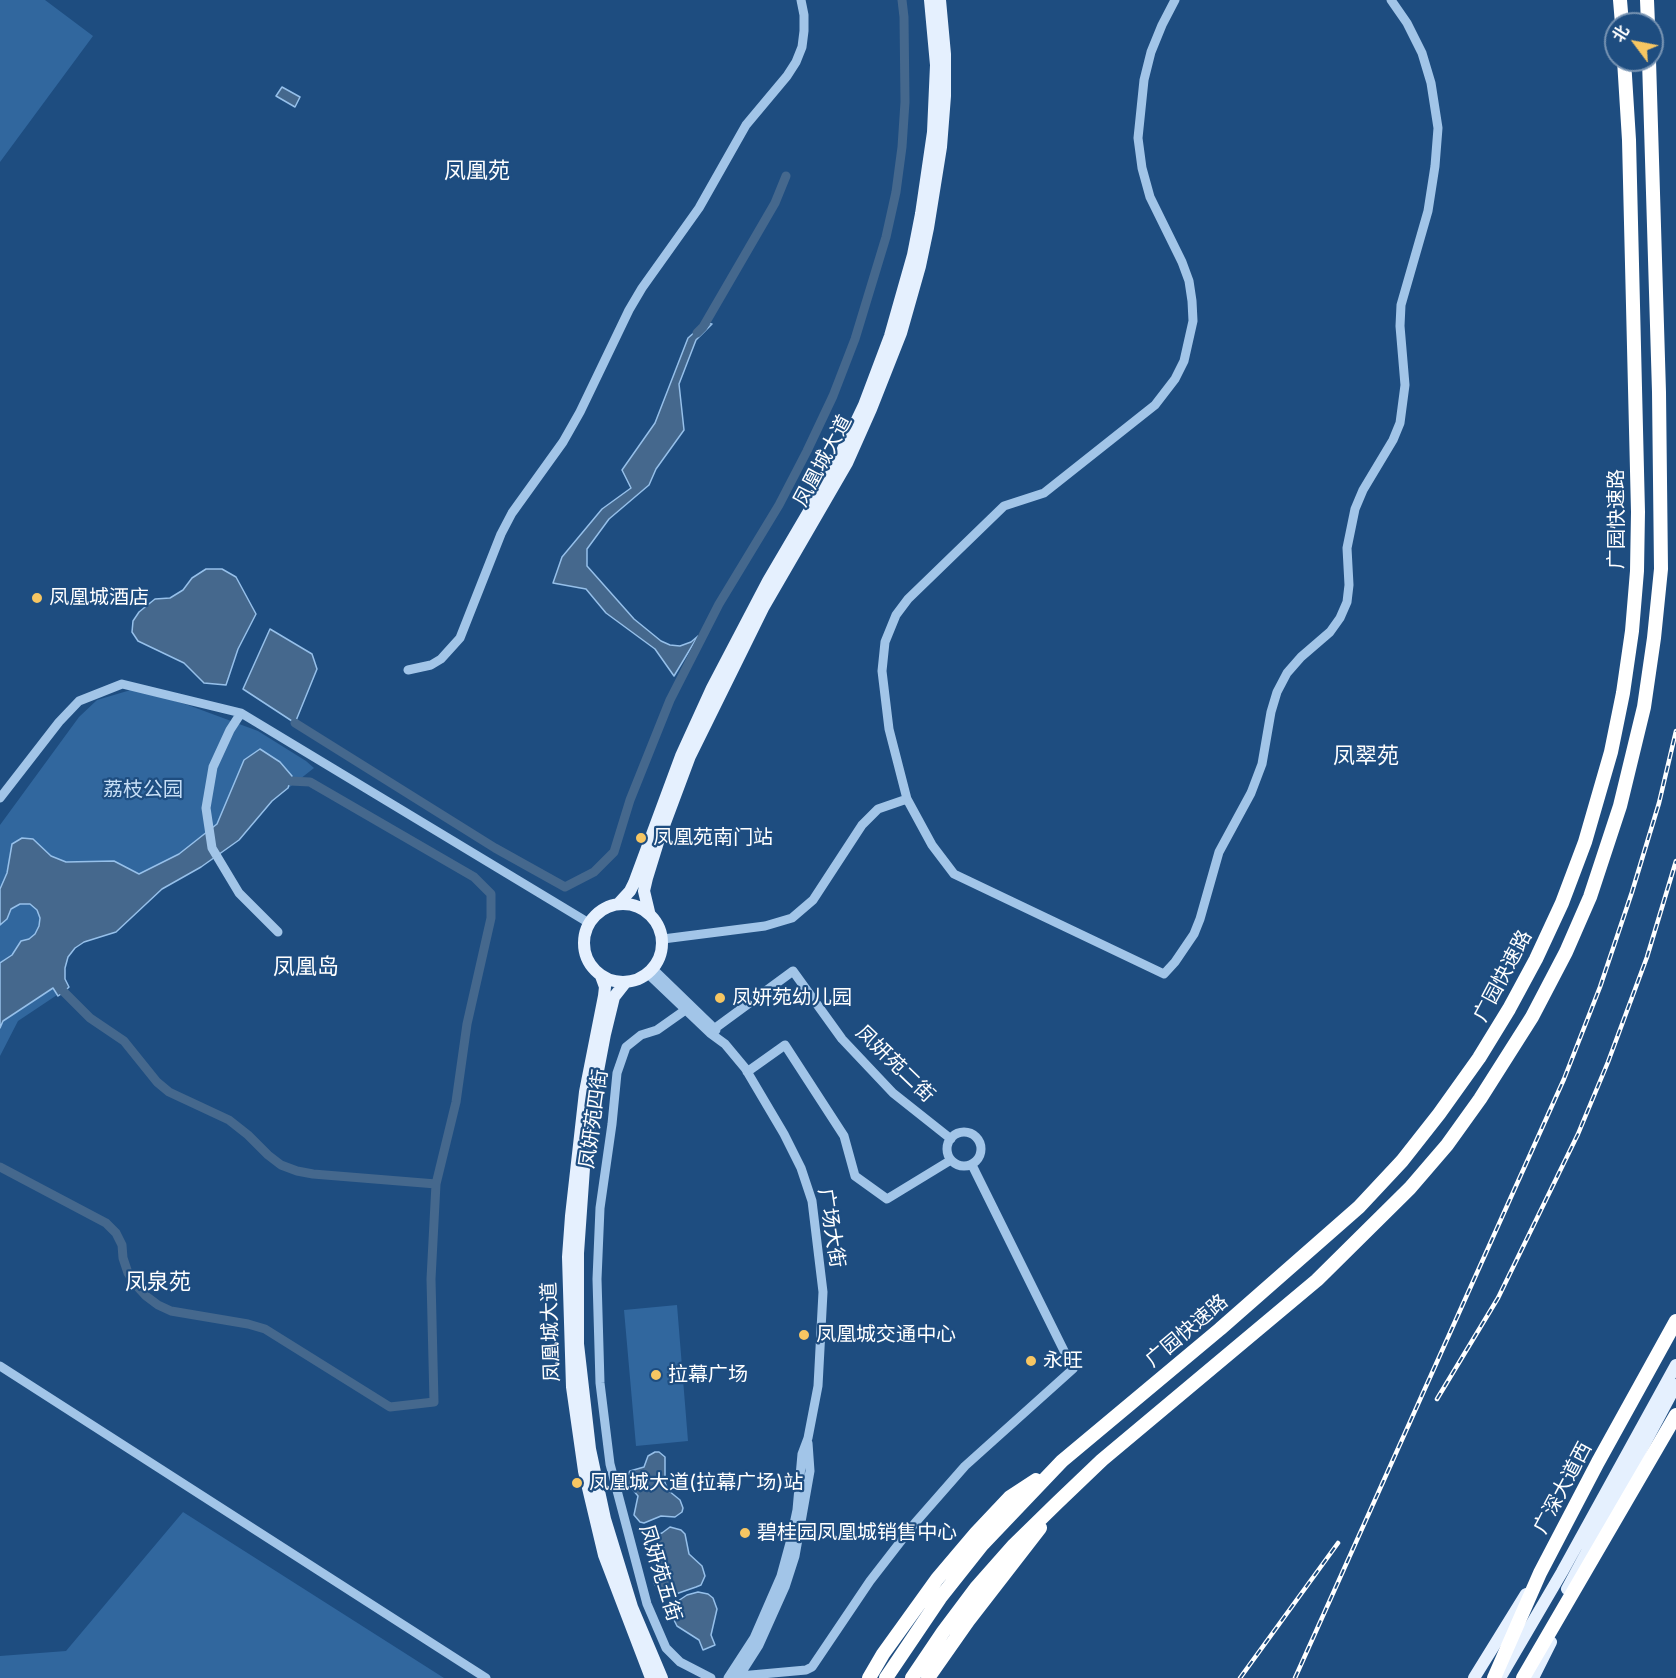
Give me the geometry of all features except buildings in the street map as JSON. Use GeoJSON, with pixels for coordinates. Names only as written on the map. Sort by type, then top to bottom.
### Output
{"type":"FeatureCollection","features":[{"type":"Feature","properties":{"kind":"highway","name":"广园快速路"},"geometry":{"type":"LineString","coordinates":[[886,1678],[940,1598],[982,1545],[1062,1461],[1220,1329],[1359,1207],[1402,1161],[1479,1058],[1509,1010],[1562,903],[1584,842],[1611,752],[1632,631],[1637,571],[1638,512],[1625,72]]}},
{"type":"Feature","properties":{"kind":"highway"},"geometry":{"type":"LineString","coordinates":[[912,1678],[976,1588],[1014,1545],[1102,1460],[1317,1280],[1410,1188],[1447,1145],[1480,1099],[1532,1017],[1566,952],[1590,897],[1620,806],[1644,707],[1661,569],[1659,393],[1649,72]]}},
{"type":"Feature","properties":{"kind":"highway","name":"广深大道西"},"geometry":{"type":"LineString","coordinates":[[1494,1678],[1540,1573],[1676,1321]]}},
{"type":"Feature","properties":{"kind":"highway"},"geometry":{"type":"LineString","coordinates":[[1522,1678],[1676,1415]]}},
{"type":"Feature","properties":{"kind":"highway"},"geometry":{"type":"LineString","coordinates":[[869,1678],[917,1605],[976,1533],[1010,1497],[1062,1461]]}},
{"type":"Feature","properties":{"kind":"highway"},"geometry":{"type":"LineString","coordinates":[[928,1678],[968,1621],[1029,1545],[1057,1503]]}},
{"type":"Feature","properties":{"kind":"main road","name":"凤凰城大道"},"geometry":{"type":"LineString","coordinates":[[619,903],[634,883],[681,756],[712,688],[768,580],[832,472],[864,405],[890,336],[915,245],[933,132],[936,65],[930,0]]}},
{"type":"Feature","properties":{"kind":"main road","name":"凤凰城大道"},"geometry":{"type":"LineString","coordinates":[[649,912],[644,891],[647,878],[690,756],[763,608],[847,463],[872,409],[900,333],[926,238],[941,147],[945,96],[945,54],[940,0]]}},
{"type":"Feature","properties":{"kind":"main road"},"geometry":{"type":"LineString","coordinates":[[619,903],[634,904],[649,912],[658,924],[663,939],[661,955],[650,971],[640,979],[625,982],[610,981],[601,976],[588,961],[584,946],[585,931],[589,922],[605,908],[619,903]]}},
{"type":"Feature","properties":{"kind":"main road","name":"凤凰城大道"},"geometry":{"type":"LineString","coordinates":[[601,976],[605,987],[604,996],[585,1092],[568,1257],[572,1386],[584,1471],[604,1555],[651,1678]]}},
{"type":"Feature","properties":{"kind":"main road","name":"凤凰城大道"},"geometry":{"type":"LineString","coordinates":[[625,982],[614,997],[610,1011],[598,1071],[584,1168],[578,1252],[578,1344],[585,1420],[603,1510],[632,1607],[662,1678]]}},
{"type":"Feature","properties":{"kind":"main road"},"geometry":{"type":"LineString","coordinates":[[1500,1678],[1562,1572],[1676,1365]]}},
{"type":"Feature","properties":{"kind":"main road"},"geometry":{"type":"LineString","coordinates":[[1522,1678],[1676,1385]]}},
{"type":"Feature","properties":{"kind":"main road"},"geometry":{"type":"LineString","coordinates":[[1473,1678],[1540,1573]]}},
{"type":"Feature","properties":{"kind":"main road"},"geometry":{"type":"LineString","coordinates":[[1533,1678],[1584,1575]]}},
{"type":"Feature","properties":{"kind":"street"},"geometry":{"type":"LineString","coordinates":[[408,670],[431,665],[441,659],[460,638],[501,534],[512,513],[563,442],[629,310],[699,208],[746,124],[796,62],[802,47],[804,31],[801,0]]}},
{"type":"Feature","properties":{"kind":"street"},"geometry":{"type":"LineString","coordinates":[[1175,0],[1162,25],[1149,61],[1142,89],[1138,138],[1142,168],[1150,196],[1189,281],[1193,321],[1184,361],[1175,379],[1155,405],[1044,493],[1004,507],[908,599],[896,615],[885,642],[882,671],[889,729],[907,799],[932,845],[954,874],[1164,974],[1185,949],[1200,919],[1219,852],[1251,793],[1262,764],[1277,692],[1287,673],[1300,657],[1330,632],[1347,602],[1349,585],[1347,548],[1355,509],[1363,490],[1393,440],[1402,413],[1406,385],[1400,326],[1401,305],[1428,211],[1438,128],[1435,98],[1425,60],[1407,23],[1391,0]]}},
{"type":"Feature","properties":{"kind":"street"},"geometry":{"type":"LineString","coordinates":[[0,798],[17,773],[79,701],[122,684],[241,713],[589,922]]}},
{"type":"Feature","properties":{"kind":"street"},"geometry":{"type":"LineString","coordinates":[[241,713],[230,730],[213,767],[206,808],[212,848],[239,893],[278,932]]}},
{"type":"Feature","properties":{"kind":"street"},"geometry":{"type":"LineString","coordinates":[[663,939],[765,926],[792,918],[813,900],[862,825],[878,809],[907,799]]}},
{"type":"Feature","properties":{"kind":"street","name":"广场大街"},"geometry":{"type":"LineString","coordinates":[[650,971],[725,1044],[747,1072],[784,1134],[801,1168],[812,1202],[823,1293],[818,1386],[808,1438],[802,1454],[797,1510],[781,1576],[754,1638],[728,1678]]}},
{"type":"Feature","properties":{"kind":"street","name":"凤妍苑二街"},"geometry":{"type":"LineString","coordinates":[[714,1029],[793,971],[842,1039],[894,1093],[951,1139]]}},
{"type":"Feature","properties":{"kind":"street","name":"广场大街"},"geometry":{"type":"LineString","coordinates":[[688,1008],[722,1036],[725,1044]]}},
{"type":"Feature","properties":{"kind":"street","name":"凤妍苑四街"},"geometry":{"type":"LineString","coordinates":[[597,1274],[600,1208],[612,1124],[616,1073],[626,1047],[641,1035],[657,1030],[688,1008]]}},
{"type":"Feature","properties":{"kind":"street"},"geometry":{"type":"LineString","coordinates":[[747,1072],[785,1045],[843,1136],[855,1176],[887,1199],[951,1160]]}},
{"type":"Feature","properties":{"kind":"street"},"geometry":{"type":"LineString","coordinates":[[965,1132],[971,1133],[980,1140],[982,1151],[980,1157],[972,1165],[961,1166],[951,1160],[947,1150],[951,1139],[965,1132]]}},
{"type":"Feature","properties":{"kind":"street"},"geometry":{"type":"LineString","coordinates":[[804,1678],[870,1581],[915,1523],[965,1466],[1073,1369],[972,1165]]}},
{"type":"Feature","properties":{"kind":"street","name":"凤妍苑五街"},"geometry":{"type":"LineString","coordinates":[[597,1274],[600,1383],[610,1464],[647,1604],[666,1648],[681,1662],[711,1678]]}},
{"type":"Feature","properties":{"kind":"street"},"geometry":{"type":"LineString","coordinates":[[0,1366],[486,1678]]}},
{"type":"Feature","properties":{"kind":"street","name":"广场大街"},"geometry":{"type":"LineString","coordinates":[[739,1677],[759,1645],[785,1587],[795,1556],[810,1472],[808,1438]]}},
{"type":"Feature","properties":{"kind":"street"},"geometry":{"type":"LineString","coordinates":[[739,1677],[806,1670],[812,1667]]}},
{"type":"Feature","properties":{"kind":"green space"},"geometry":{"type":"Polygon","coordinates":[[[0,0],[45,0],[93,36],[0,162],[0,0]]]}},
{"type":"Feature","properties":{"kind":"green space","name":"荔枝公园"},"geometry":{"type":"Polygon","coordinates":[[[134,689],[188,705],[258,731],[314,768],[272,801],[239,840],[201,867],[162,889],[116,932],[84,942],[75,948],[68,957],[65,968],[65,979],[69,987],[18,1021],[0,1056],[0,825],[79,717],[97,700],[134,689]]]}},
{"type":"Feature","properties":{"kind":"green space","name":"拉幕广场"},"geometry":{"type":"Polygon","coordinates":[[[677,1305],[688,1441],[636,1446],[624,1310],[677,1305]]]}},
{"type":"Feature","properties":{"kind":"green space"},"geometry":{"type":"Polygon","coordinates":[[[183,1512],[444,1678],[0,1678],[0,1656],[66,1651],[183,1512]]]}},
{"type":"Feature","properties":{"kind":"shaded area"},"geometry":{"type":"Polygon","coordinates":[[[282,87],[300,97],[295,107],[276,96],[282,87]]]}},
{"type":"Feature","properties":{"kind":"shaded area"},"geometry":{"type":"Polygon","coordinates":[[[705,323],[712,324],[696,340],[679,384],[684,430],[656,469],[649,485],[609,519],[587,549],[587,566],[634,619],[661,641],[680,646],[691,642],[698,636],[674,676],[655,649],[606,613],[586,589],[553,583],[562,557],[602,509],[631,488],[622,470],[655,423],[688,338],[705,323]]]}},
{"type":"Feature","properties":{"kind":"shaded area"},"geometry":{"type":"Polygon","coordinates":[[[206,569],[222,569],[236,577],[256,614],[238,649],[226,685],[204,683],[184,663],[138,641],[132,632],[133,621],[139,612],[155,599],[170,598],[183,590],[192,578],[206,569]]]}},
{"type":"Feature","properties":{"kind":"shaded area"},"geometry":{"type":"Polygon","coordinates":[[[270,629],[312,654],[317,669],[295,723],[243,689],[270,629]]]}},
{"type":"Feature","properties":{"kind":"shaded area"},"geometry":{"type":"Polygon","coordinates":[[[260,749],[280,762],[292,776],[288,788],[272,801],[239,840],[201,867],[162,889],[116,932],[84,942],[75,948],[68,957],[65,968],[65,979],[69,987],[58,996],[53,988],[3,1021],[0,1028],[0,963],[12,955],[21,941],[35,934],[40,918],[37,910],[30,904],[20,904],[11,909],[7,919],[0,925],[0,889],[7,873],[12,844],[22,838],[33,839],[51,856],[66,862],[114,861],[139,874],[179,854],[217,824],[244,760],[260,749]]]}},
{"type":"Feature","properties":{"kind":"shaded area"},"geometry":{"type":"Polygon","coordinates":[[[655,1452],[665,1457],[665,1483],[669,1491],[680,1500],[683,1508],[682,1512],[675,1517],[661,1516],[644,1523],[634,1515],[638,1496],[627,1483],[626,1477],[630,1471],[644,1467],[648,1456],[655,1452]]]}},
{"type":"Feature","properties":{"kind":"shaded area"},"geometry":{"type":"Polygon","coordinates":[[[670,1527],[681,1530],[685,1534],[689,1554],[702,1566],[705,1576],[701,1585],[670,1596],[660,1592],[654,1583],[656,1564],[646,1545],[648,1537],[662,1533],[670,1527]]]}},
{"type":"Feature","properties":{"kind":"shaded area"},"geometry":{"type":"Polygon","coordinates":[[[698,1592],[708,1594],[713,1598],[717,1609],[711,1635],[715,1645],[703,1650],[699,1640],[677,1626],[672,1616],[678,1601],[698,1592]]]}},
{"type":"Feature","properties":{"kind":"waterway"},"geometry":{"type":"LineString","coordinates":[[295,723],[495,848],[565,887],[594,872],[614,852],[630,800],[670,700],[719,604],[779,505],[807,451],[833,396],[855,339],[886,237],[896,192],[905,102],[902,0]]}},
{"type":"Feature","properties":{"kind":"waterway"},"geometry":{"type":"LineString","coordinates":[[697,333],[703,327],[775,203],[786,176]]}},
{"type":"Feature","properties":{"kind":"waterway"},"geometry":{"type":"LineString","coordinates":[[0,1167],[106,1223],[116,1233],[122,1245],[128,1273],[146,1296],[158,1305],[171,1311],[265,1329],[390,1407],[434,1402],[431,1279],[436,1184],[456,1102],[467,1024],[491,918],[491,894],[474,877],[310,782],[290,781]]}},
{"type":"Feature","properties":{"kind":"waterway"},"geometry":{"type":"LineString","coordinates":[[64,992],[90,1018],[124,1041],[157,1082],[169,1092],[229,1120],[281,1165],[313,1174],[436,1184]]}},
{"type":"Feature","properties":{"kind":"railway"},"geometry":{"type":"LineString","coordinates":[[1295,1678],[1564,1079],[1600,987],[1632,892],[1659,803],[1676,731]]}},
{"type":"Feature","properties":{"kind":"railway"},"geometry":{"type":"LineString","coordinates":[[1437,1399],[1498,1298],[1578,1134],[1608,1062],[1647,957],[1676,861]]}},
{"type":"Feature","properties":{"kind":"railway"},"geometry":{"type":"LineString","coordinates":[[1240,1678],[1338,1543]]}},
{"type":"Feature","properties":{"kind":"place","name":"凤凰城酒店"},"geometry":{"type":"Point","coordinates":[37,598]}},
{"type":"Feature","properties":{"kind":"place","name":"凤凰苑南门站"},"geometry":{"type":"Point","coordinates":[641,838]}},
{"type":"Feature","properties":{"kind":"place","name":"凤妍苑幼儿园"},"geometry":{"type":"Point","coordinates":[720,998]}},
{"type":"Feature","properties":{"kind":"place","name":"凤凰城交通中心"},"geometry":{"type":"Point","coordinates":[804,1335]}},
{"type":"Feature","properties":{"kind":"place","name":"永旺"},"geometry":{"type":"Point","coordinates":[1031,1361]}},
{"type":"Feature","properties":{"kind":"place","name":"拉幕广场"},"geometry":{"type":"Point","coordinates":[656,1375]}},
{"type":"Feature","properties":{"kind":"place","name":"凤凰城大道(拉幕广场)站"},"geometry":{"type":"Point","coordinates":[577,1483]}},
{"type":"Feature","properties":{"kind":"place","name":"碧桂园凤凰城销售中心"},"geometry":{"type":"Point","coordinates":[745,1533]}},
{"type":"Feature","properties":{"kind":"district","name":"凤凰苑"},"geometry":{"type":"Point","coordinates":[477,171]}},
{"type":"Feature","properties":{"kind":"district","name":"凤翠苑"},"geometry":{"type":"Point","coordinates":[1366,756]}},
{"type":"Feature","properties":{"kind":"district","name":"凤凰岛"},"geometry":{"type":"Point","coordinates":[306,967]}},
{"type":"Feature","properties":{"kind":"district","name":"凤泉苑"},"geometry":{"type":"Point","coordinates":[158,1282]}}]}
